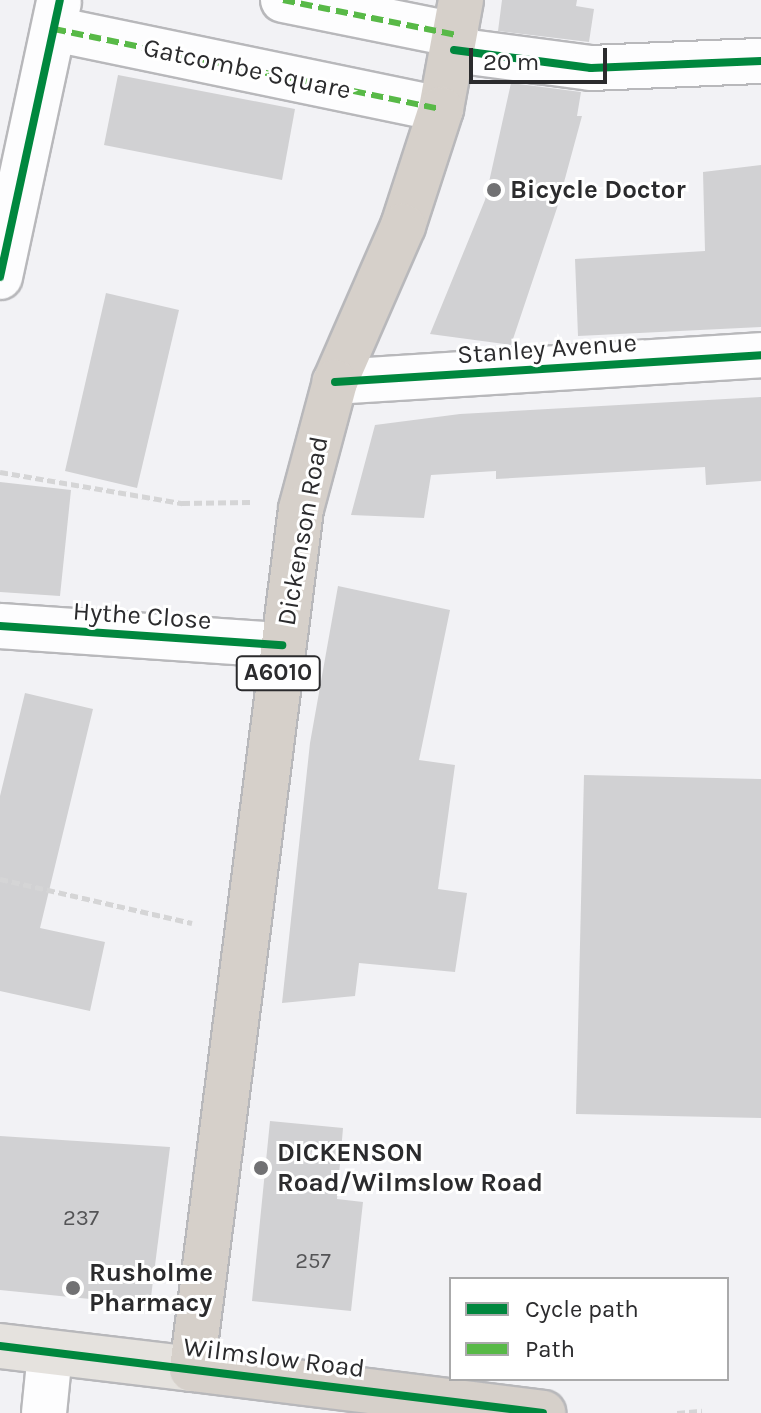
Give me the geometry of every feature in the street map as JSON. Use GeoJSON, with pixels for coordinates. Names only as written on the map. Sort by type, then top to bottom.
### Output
{"type":"FeatureCollection","features":[{"type":"Feature","properties":{"kind":"highway","name":"Dickenson Road"},"geometry":{"type":"LineString","coordinates":[[192,1369],[301,509],[335,382],[403,226],[441,109],[457,28]]}},
{"type":"Feature","properties":{"kind":"highway","name":"Wilmslow Road"},"geometry":{"type":"LineString","coordinates":[[192,1369],[543,1413]]}},
{"type":"Feature","properties":{"kind":"main road","name":"Wilmslow Road"},"geometry":{"type":"LineString","coordinates":[[0,1346],[192,1369]]}},
{"type":"Feature","properties":{"kind":"street"},"geometry":{"type":"LineString","coordinates":[[283,0],[457,28],[591,68],[761,61]]}},
{"type":"Feature","properties":{"kind":"street"},"geometry":{"type":"LineString","coordinates":[[0,277],[57,14]]}},
{"type":"Feature","properties":{"kind":"street","name":"Gatcombe Square"},"geometry":{"type":"LineString","coordinates":[[57,14],[441,109]]}},
{"type":"Feature","properties":{"kind":"street","name":"Stanley Avenue"},"geometry":{"type":"LineString","coordinates":[[335,382],[761,355]]}},
{"type":"Feature","properties":{"kind":"street","name":"Hythe Close"},"geometry":{"type":"LineString","coordinates":[[0,626],[282,645]]}},
{"type":"Feature","properties":{"kind":"street"},"geometry":{"type":"LineString","coordinates":[[44,1413],[50,1353]]}},
{"type":"Feature","properties":{"kind":"path"},"geometry":{"type":"LineString","coordinates":[[0,472],[182,503],[250,502]]}},
{"type":"Feature","properties":{"kind":"path"},"geometry":{"type":"LineString","coordinates":[[0,879],[192,923]]}},
{"type":"Feature","properties":{"kind":"path"},"geometry":{"type":"LineString","coordinates":[[677,1413],[702,1411]]}},
{"type":"Feature","properties":{"kind":"building"},"geometry":{"type":"Polygon","coordinates":[[[502,0],[577,0],[576,6],[594,9],[589,42],[498,31],[502,0]]]}},
{"type":"Feature","properties":{"kind":"building"},"geometry":{"type":"Polygon","coordinates":[[[118,75],[295,109],[282,180],[104,145],[118,75]]]}},
{"type":"Feature","properties":{"kind":"building"},"geometry":{"type":"Polygon","coordinates":[[[511,83],[581,92],[577,116],[582,116],[557,208],[511,345],[430,334],[485,200],[511,83]]]}},
{"type":"Feature","properties":{"kind":"building"},"geometry":{"type":"Polygon","coordinates":[[[761,165],[761,327],[578,336],[575,259],[705,251],[703,172],[761,165]]]}},
{"type":"Feature","properties":{"kind":"building"},"geometry":{"type":"Polygon","coordinates":[[[106,293],[179,310],[137,488],[65,471],[106,293]]]}},
{"type":"Feature","properties":{"kind":"building"},"geometry":{"type":"Polygon","coordinates":[[[761,397],[761,481],[706,485],[705,467],[496,479],[496,471],[431,475],[424,518],[351,515],[375,425],[460,414],[761,397]]]}},
{"type":"Feature","properties":{"kind":"building"},"geometry":{"type":"Polygon","coordinates":[[[0,482],[71,490],[60,596],[0,592],[0,482]]]}},
{"type":"Feature","properties":{"kind":"building"},"geometry":{"type":"Polygon","coordinates":[[[338,586],[450,610],[419,760],[455,765],[438,889],[467,893],[455,972],[359,963],[355,996],[282,1003],[310,743],[338,586]]]}},
{"type":"Feature","properties":{"kind":"building"},"geometry":{"type":"Polygon","coordinates":[[[25,693],[93,709],[40,928],[105,942],[90,1011],[0,991],[0,796],[25,693]]]}},
{"type":"Feature","properties":{"kind":"building"},"geometry":{"type":"Polygon","coordinates":[[[584,775],[761,779],[761,1118],[576,1114],[584,775]]]}},
{"type":"Feature","properties":{"kind":"building"},"geometry":{"type":"Polygon","coordinates":[[[270,1121],[343,1128],[337,1199],[363,1202],[351,1311],[252,1301],[270,1121]]]}},
{"type":"Feature","properties":{"kind":"building"},"geometry":{"type":"Polygon","coordinates":[[[0,1136],[170,1147],[150,1305],[0,1290],[0,1136]]]}},
{"type":"Feature","properties":{"kind":"marked path"},"geometry":{"type":"LineString","coordinates":[[283,0],[456,35]]}},
{"type":"Feature","properties":{"kind":"marked path"},"geometry":{"type":"LineString","coordinates":[[54,29],[441,109]]}},
{"type":"Feature","properties":{"kind":"cycle path"},"geometry":{"type":"LineString","coordinates":[[0,277],[60,0]]}},
{"type":"Feature","properties":{"kind":"cycle path"},"geometry":{"type":"LineString","coordinates":[[454,50],[591,68],[761,61]]}},
{"type":"Feature","properties":{"kind":"cycle path"},"geometry":{"type":"LineString","coordinates":[[335,382],[761,355]]}},
{"type":"Feature","properties":{"kind":"cycle path"},"geometry":{"type":"LineString","coordinates":[[0,626],[282,645]]}},
{"type":"Feature","properties":{"kind":"cycle path"},"geometry":{"type":"LineString","coordinates":[[0,1346],[543,1413]]}},
{"type":"Feature","properties":{"kind":"place","name":"Bicycle Doctor"},"geometry":{"type":"Point","coordinates":[494,190]}},
{"type":"Feature","properties":{"kind":"place","name":"DICKENSON Road/Wilmslow Road"},"geometry":{"type":"Point","coordinates":[261,1168]}},
{"type":"Feature","properties":{"kind":"place","name":"Rusholme Pharmacy"},"geometry":{"type":"Point","coordinates":[73,1288]}}]}
